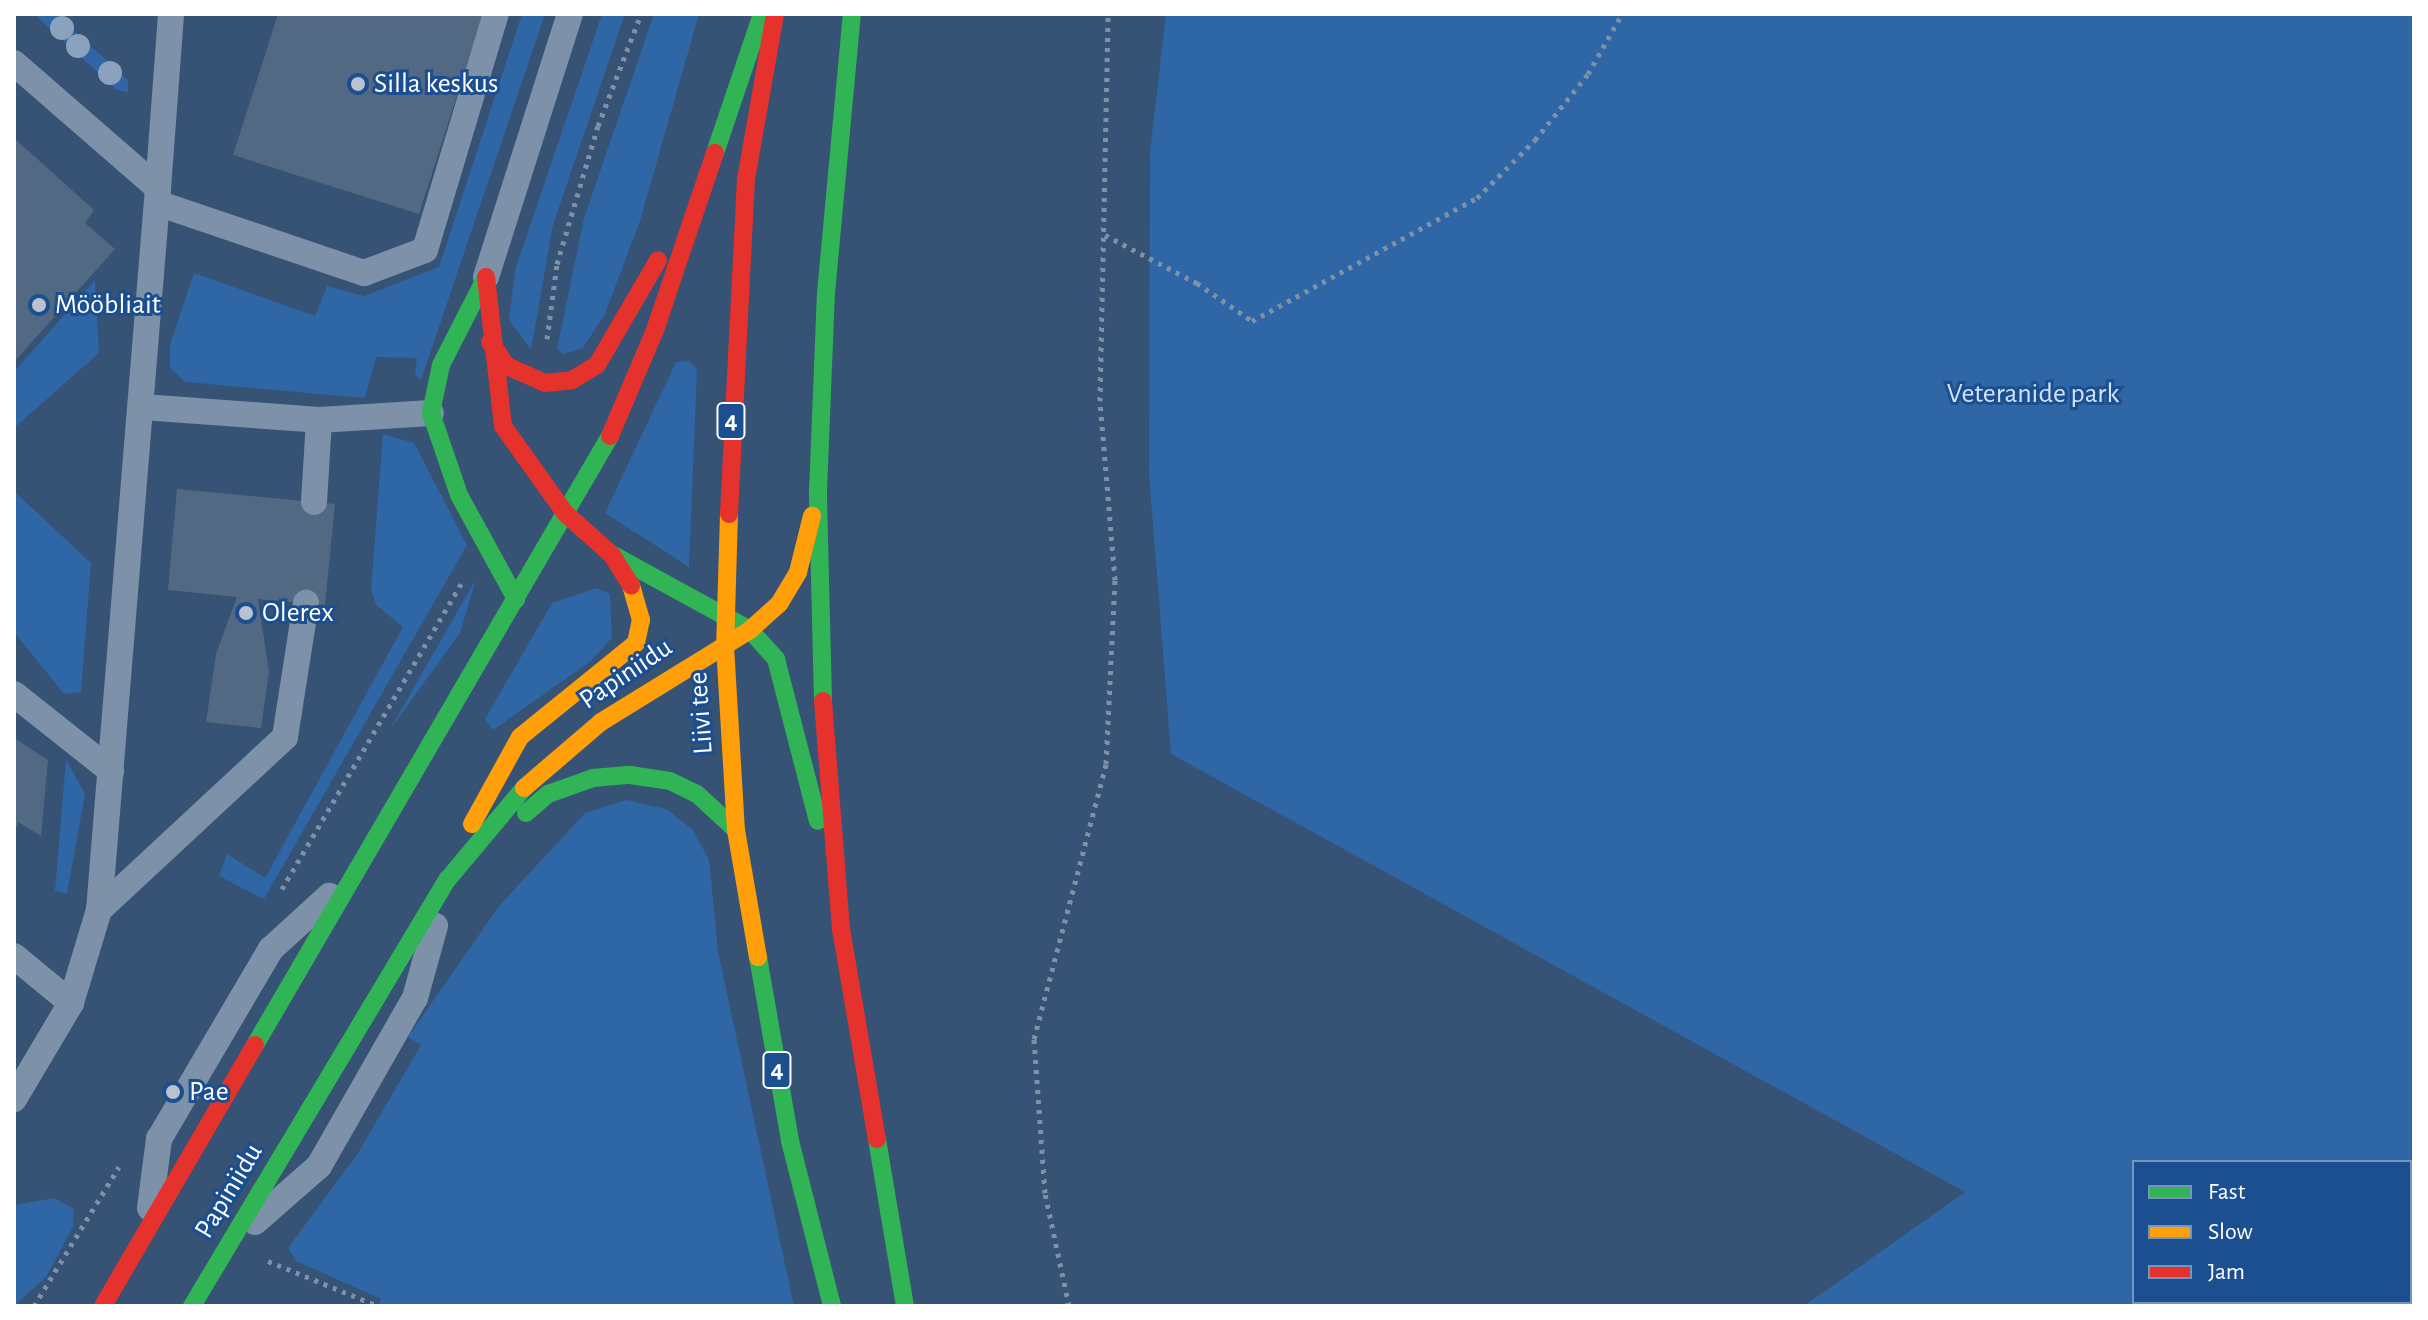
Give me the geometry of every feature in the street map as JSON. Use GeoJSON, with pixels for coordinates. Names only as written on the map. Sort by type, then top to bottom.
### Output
{"type":"FeatureCollection","features":[{"type":"Feature","properties":{"kind":"main road","name":"Papiniidu"},"geometry":{"type":"LineString","coordinates":[[103,1306],[611,434],[650,343],[762,14]]}},
{"type":"Feature","properties":{"kind":"main road","name":"Liivi tee"},"geometry":{"type":"LineString","coordinates":[[775,14],[746,179],[735,314],[725,646],[736,830],[790,1141],[832,1306]]}},
{"type":"Feature","properties":{"kind":"main road","name":"Papiniidu"},"geometry":{"type":"LineString","coordinates":[[192,1306],[448,879],[515,795],[601,722],[750,630],[779,604],[798,572],[818,491],[826,293],[852,14]]}},
{"type":"Feature","properties":{"kind":"main road"},"geometry":{"type":"LineString","coordinates":[[490,342],[507,366],[545,383],[572,380],[597,365],[704,182]]}},
{"type":"Feature","properties":{"kind":"main road"},"geometry":{"type":"LineString","coordinates":[[486,277],[490,342],[503,426],[565,513],[612,555],[750,630],[776,659],[794,712],[841,929],[905,1306]]}},
{"type":"Feature","properties":{"kind":"main road"},"geometry":{"type":"LineString","coordinates":[[486,277],[441,365],[431,413],[459,495],[516,599]]}},
{"type":"Feature","properties":{"kind":"main road"},"geometry":{"type":"LineString","coordinates":[[818,491],[823,711],[841,929]]}},
{"type":"Feature","properties":{"kind":"main road"},"geometry":{"type":"LineString","coordinates":[[448,879],[497,771],[520,737],[636,643],[638,597],[612,555]]}},
{"type":"Feature","properties":{"kind":"main road"},"geometry":{"type":"LineString","coordinates":[[448,879],[548,794],[593,778],[670,781],[697,794],[736,830]]}},
{"type":"Feature","properties":{"kind":"lane"},"geometry":{"type":"LineString","coordinates":[[14,1099],[71,1003],[99,910],[143,407],[171,14]]}},
{"type":"Feature","properties":{"kind":"lane"},"geometry":{"type":"LineString","coordinates":[[14,63],[158,196],[364,273],[425,250],[496,14]]}},
{"type":"Feature","properties":{"kind":"lane"},"geometry":{"type":"LineString","coordinates":[[486,277],[570,14]]}},
{"type":"Feature","properties":{"kind":"lane"},"geometry":{"type":"LineString","coordinates":[[143,407],[319,420],[431,413]]}},
{"type":"Feature","properties":{"kind":"lane"},"geometry":{"type":"LineString","coordinates":[[314,502],[319,420]]}},
{"type":"Feature","properties":{"kind":"lane"},"geometry":{"type":"LineString","coordinates":[[99,910],[285,737],[306,603]]}},
{"type":"Feature","properties":{"kind":"lane"},"geometry":{"type":"LineString","coordinates":[[14,694],[111,771]]}},
{"type":"Feature","properties":{"kind":"lane"},"geometry":{"type":"LineString","coordinates":[[147,1230],[159,1139],[210,1050],[271,949],[358,869]]}},
{"type":"Feature","properties":{"kind":"lane"},"geometry":{"type":"LineString","coordinates":[[229,1245],[319,1166],[415,998],[448,879]]}},
{"type":"Feature","properties":{"kind":"lane"},"geometry":{"type":"LineString","coordinates":[[14,956],[71,1003]]}},
{"type":"Feature","properties":{"kind":"path"},"geometry":{"type":"LineString","coordinates":[[544,357],[557,264],[598,126],[641,14]]}},
{"type":"Feature","properties":{"kind":"path"},"geometry":{"type":"LineString","coordinates":[[1069,1306],[1045,1193],[1034,1039],[1106,764],[1115,580],[1100,401],[1108,14]]}},
{"type":"Feature","properties":{"kind":"path"},"geometry":{"type":"LineString","coordinates":[[1105,235],[1197,283],[1252,321],[1477,198],[1535,140],[1588,74],[1622,14]]}},
{"type":"Feature","properties":{"kind":"path"},"geometry":{"type":"LineString","coordinates":[[265,1260],[378,1306]]}},
{"type":"Feature","properties":{"kind":"path"},"geometry":{"type":"LineString","coordinates":[[34,1306],[43,1297]]}},
{"type":"Feature","properties":{"kind":"green space"},"geometry":{"type":"Polygon","coordinates":[[[34,14],[56,14],[128,80],[128,92],[117,90],[34,14]]]}},
{"type":"Feature","properties":{"kind":"green space"},"geometry":{"type":"Polygon","coordinates":[[[522,14],[545,14],[421,380],[415,375],[417,358],[376,357],[365,398],[185,382],[170,368],[170,344],[194,273],[315,316],[327,286],[364,296],[439,267],[522,14]]]}},
{"type":"Feature","properties":{"kind":"green space"},"geometry":{"type":"Polygon","coordinates":[[[602,14],[625,14],[553,225],[531,350],[509,320],[515,270],[602,14]]]}},
{"type":"Feature","properties":{"kind":"green space"},"geometry":{"type":"Polygon","coordinates":[[[654,14],[699,14],[640,221],[605,314],[583,348],[563,354],[557,349],[584,218],[654,14]]]}},
{"type":"Feature","properties":{"kind":"green space","name":"Veteranide park"},"geometry":{"type":"Polygon","coordinates":[[[1166,14],[2414,14],[2414,1306],[1804,1306],[1965,1192],[1171,754],[1149,474],[1150,152],[1166,14]]]}},
{"type":"Feature","properties":{"kind":"green space"},"geometry":{"type":"Polygon","coordinates":[[[95,280],[99,353],[14,428],[14,372],[95,280]]]}},
{"type":"Feature","properties":{"kind":"green space"},"geometry":{"type":"Polygon","coordinates":[[[690,361],[697,370],[689,567],[605,513],[676,362],[690,361]]]}},
{"type":"Feature","properties":{"kind":"green space"},"geometry":{"type":"Polygon","coordinates":[[[383,434],[414,443],[467,545],[264,899],[219,876],[227,854],[265,878],[403,627],[376,605],[371,590],[383,434]]]}},
{"type":"Feature","properties":{"kind":"green space"},"geometry":{"type":"Polygon","coordinates":[[[14,491],[91,563],[81,692],[64,694],[14,632],[14,491]]]}},
{"type":"Feature","properties":{"kind":"green space"},"geometry":{"type":"Polygon","coordinates":[[[476,579],[460,633],[389,731],[476,579]]]}},
{"type":"Feature","properties":{"kind":"green space"},"geometry":{"type":"Polygon","coordinates":[[[597,588],[610,594],[612,638],[591,661],[493,730],[485,719],[552,603],[597,588]]]}},
{"type":"Feature","properties":{"kind":"green space"},"geometry":{"type":"Polygon","coordinates":[[[66,759],[85,794],[67,894],[55,891],[66,759]]]}},
{"type":"Feature","properties":{"kind":"green space"},"geometry":{"type":"Polygon","coordinates":[[[626,800],[666,809],[693,830],[709,860],[718,951],[794,1306],[378,1306],[381,1299],[296,1261],[288,1248],[358,1153],[421,1045],[408,1037],[499,906],[585,813],[626,800]]]}},
{"type":"Feature","properties":{"kind":"green space"},"geometry":{"type":"Polygon","coordinates":[[[54,1198],[74,1209],[73,1227],[46,1277],[14,1306],[14,1205],[54,1198]]]}},
{"type":"Feature","properties":{"kind":"building","name":"Silla keskus"},"geometry":{"type":"Polygon","coordinates":[[[278,14],[483,14],[419,214],[233,155],[278,14]]]}},
{"type":"Feature","properties":{"kind":"building","name":"Mööbliait"},"geometry":{"type":"Polygon","coordinates":[[[14,138],[94,210],[85,223],[115,249],[14,362],[14,138]]]}},
{"type":"Feature","properties":{"kind":"building","name":"Olerex"},"geometry":{"type":"Polygon","coordinates":[[[177,489],[335,504],[325,605],[258,599],[269,672],[261,728],[206,722],[216,654],[237,597],[168,590],[177,489]]]}},
{"type":"Feature","properties":{"kind":"building"},"geometry":{"type":"Polygon","coordinates":[[[14,738],[48,760],[41,836],[18,822],[14,836],[14,738]]]}},
{"type":"Feature","properties":{"kind":"traffic: fast"},"geometry":{"type":"LineString","coordinates":[[715,153],[762,14]]}},
{"type":"Feature","properties":{"kind":"traffic: fast"},"geometry":{"type":"LineString","coordinates":[[823,701],[818,491],[826,293],[852,14]]}},
{"type":"Feature","properties":{"kind":"traffic: fast"},"geometry":{"type":"LineString","coordinates":[[485,279],[441,365],[431,413],[459,495],[516,599]]}},
{"type":"Feature","properties":{"kind":"traffic: fast"},"geometry":{"type":"LineString","coordinates":[[255,1045],[610,436]]}},
{"type":"Feature","properties":{"kind":"traffic: fast"},"geometry":{"type":"LineString","coordinates":[[613,555],[750,630],[776,659],[818,821]]}},
{"type":"Feature","properties":{"kind":"traffic: fast"},"geometry":{"type":"LineString","coordinates":[[526,813],[548,794],[593,778],[630,775],[670,781],[697,794],[736,830]]}},
{"type":"Feature","properties":{"kind":"traffic: fast"},"geometry":{"type":"LineString","coordinates":[[192,1306],[448,879],[524,788]]}},
{"type":"Feature","properties":{"kind":"traffic: fast"},"geometry":{"type":"LineString","coordinates":[[758,957],[790,1141],[832,1306]]}},
{"type":"Feature","properties":{"kind":"traffic: fast"},"geometry":{"type":"LineString","coordinates":[[877,1139],[905,1306]]}},
{"type":"Feature","properties":{"kind":"traffic: slow"},"geometry":{"type":"LineString","coordinates":[[729,514],[725,646],[736,830],[758,957]]}},
{"type":"Feature","properties":{"kind":"traffic: slow"},"geometry":{"type":"LineString","coordinates":[[524,788],[601,722],[750,630],[779,604],[798,572],[812,516]]}},
{"type":"Feature","properties":{"kind":"traffic: slow"},"geometry":{"type":"LineString","coordinates":[[472,824],[520,737],[636,643],[641,620],[631,585]]}},
{"type":"Feature","properties":{"kind":"traffic: jam"},"geometry":{"type":"LineString","coordinates":[[729,514],[746,179],[775,14]]}},
{"type":"Feature","properties":{"kind":"traffic: jam"},"geometry":{"type":"LineString","coordinates":[[610,436],[655,330],[715,153]]}},
{"type":"Feature","properties":{"kind":"traffic: jam"},"geometry":{"type":"LineString","coordinates":[[490,342],[507,366],[545,383],[572,380],[597,365],[658,260]]}},
{"type":"Feature","properties":{"kind":"traffic: jam"},"geometry":{"type":"LineString","coordinates":[[486,277],[503,426],[565,513],[612,555],[631,585]]}},
{"type":"Feature","properties":{"kind":"traffic: jam"},"geometry":{"type":"LineString","coordinates":[[823,701],[841,929],[877,1139]]}},
{"type":"Feature","properties":{"kind":"traffic: jam"},"geometry":{"type":"LineString","coordinates":[[103,1306],[255,1045]]}},
{"type":"Feature","properties":{"kind":"place","name":"Silla keskus"},"geometry":{"type":"Point","coordinates":[358,84]}},
{"type":"Feature","properties":{"kind":"place","name":"Mööbliait"},"geometry":{"type":"Point","coordinates":[39,305]}},
{"type":"Feature","properties":{"kind":"place","name":"Olerex"},"geometry":{"type":"Point","coordinates":[246,613]}},
{"type":"Feature","properties":{"kind":"place","name":"Pae"},"geometry":{"type":"Point","coordinates":[173,1092]}}]}
